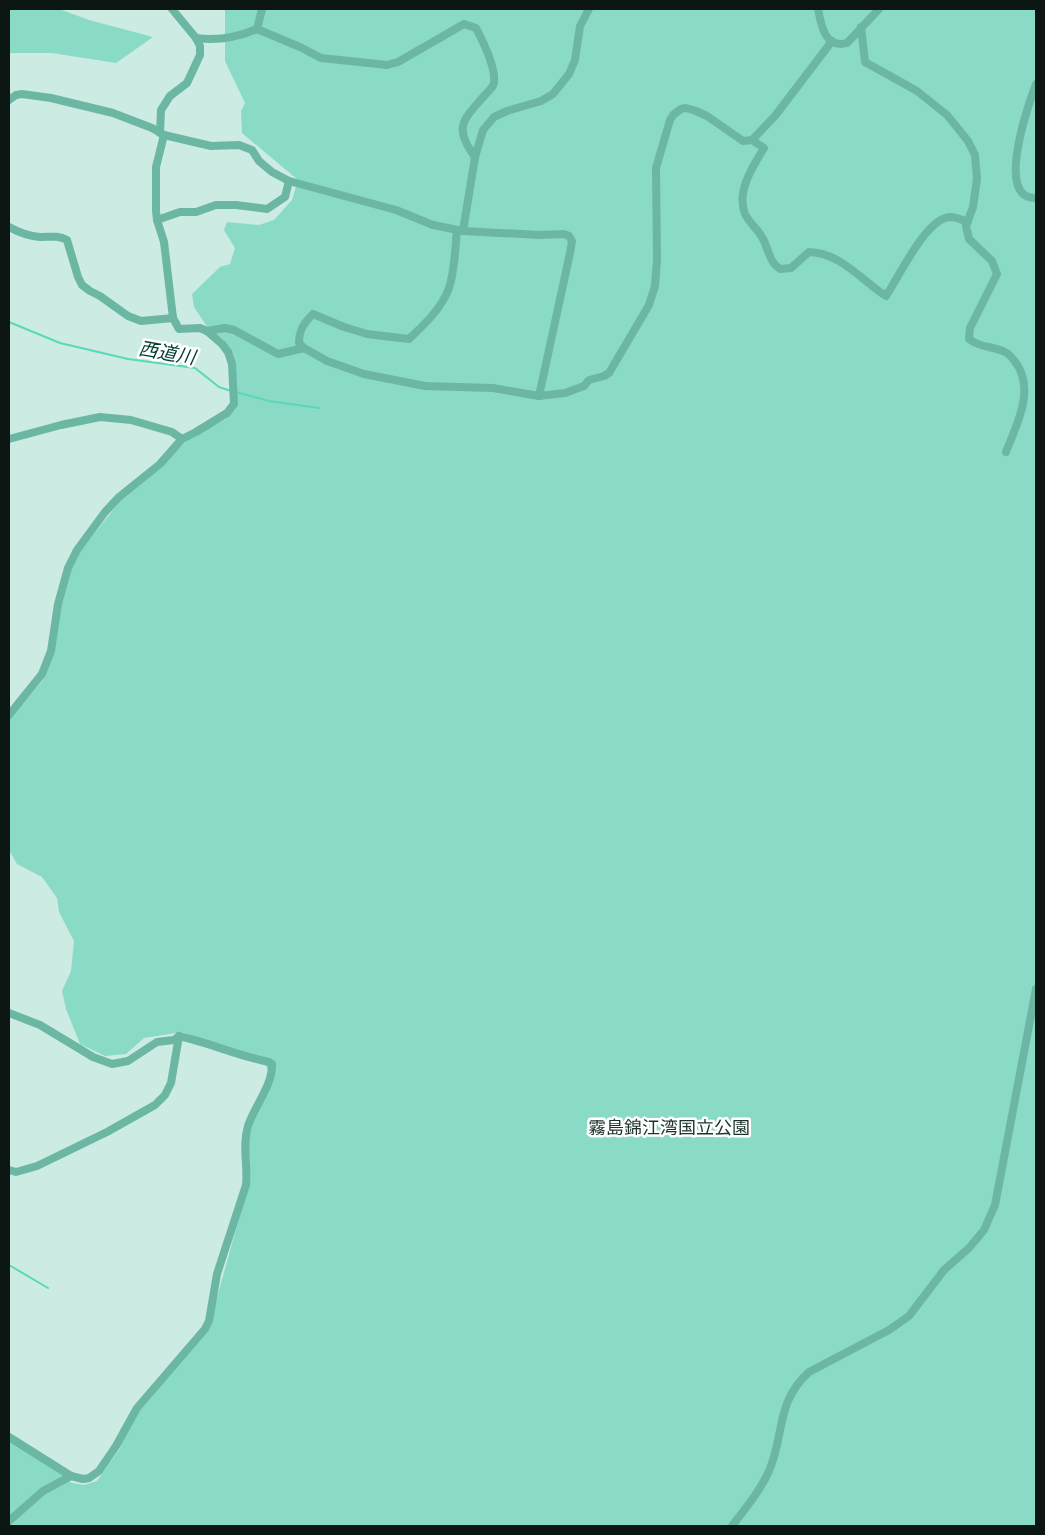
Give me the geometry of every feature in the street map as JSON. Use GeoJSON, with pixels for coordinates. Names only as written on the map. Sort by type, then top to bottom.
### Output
{"type":"FeatureCollection","features":[{"type":"Feature","properties":{"kind":"street"},"geometry":{"type":"LineString","coordinates":[[9,715],[42,674],[51,651],[58,604],[64,582],[68,568],[77,550],[105,512],[119,497],[160,464],[182,439],[227,413],[234,404],[232,364],[228,352],[207,331],[200,328],[179,329],[173,318],[164,242],[157,220],[156,166],[162,134],[161,110],[170,96],[187,83],[200,55],[200,46],[196,38],[172,9]]}},
{"type":"Feature","properties":{"kind":"street"},"geometry":{"type":"LineString","coordinates":[[256,29],[262,9]]}},
{"type":"Feature","properties":{"kind":"street"},"geometry":{"type":"LineString","coordinates":[[589,9],[580,26],[575,60],[569,74],[553,94],[540,101],[507,111],[494,118],[483,130],[449,287],[442,302],[423,326],[409,339],[367,334],[313,314],[299,332],[298,342],[304,348],[327,361],[364,374],[425,386],[493,388],[538,396],[566,393],[584,386],[590,380],[607,374],[649,305],[655,286],[657,260],[656,168],[673,115],[686,108],[696,111],[707,116],[743,141],[752,140],[775,116],[832,41]]}},
{"type":"Feature","properties":{"kind":"street"},"geometry":{"type":"LineString","coordinates":[[818,9],[822,28],[832,41],[840,44],[847,43],[879,9]]}},
{"type":"Feature","properties":{"kind":"street"},"geometry":{"type":"LineString","coordinates":[[196,38],[211,40],[247,33],[256,29],[321,58],[387,65],[398,62],[464,24],[476,28],[487,51],[494,81],[493,86],[462,125],[462,134],[466,144],[476,157]]}},
{"type":"Feature","properties":{"kind":"street"},"geometry":{"type":"LineString","coordinates":[[861,27],[866,62],[918,91],[947,115],[968,141],[975,155],[977,179],[973,208],[966,226],[969,239],[992,261],[997,274],[970,328],[969,339],[979,345],[1004,351],[1012,357],[1020,370],[1024,392],[1019,418],[1006,452]]}},
{"type":"Feature","properties":{"kind":"street"},"geometry":{"type":"LineString","coordinates":[[1036,84],[1018,145],[1016,171],[1020,190],[1032,199],[1036,198]]}},
{"type":"Feature","properties":{"kind":"street"},"geometry":{"type":"LineString","coordinates":[[9,100],[16,95],[22,94],[51,98],[113,113],[162,134],[211,146],[239,145],[246,147],[252,150],[259,161],[272,172],[288,182],[396,210],[433,225],[460,230],[540,235],[564,234],[572,239],[570,253],[538,396]]}},
{"type":"Feature","properties":{"kind":"street"},"geometry":{"type":"LineString","coordinates":[[752,140],[764,148],[747,177],[743,207],[746,216],[762,236],[771,261],[780,269],[791,268],[809,252],[826,255],[841,262],[874,289],[886,296],[913,250],[934,224],[950,217],[968,222]]}},
{"type":"Feature","properties":{"kind":"street"},"geometry":{"type":"LineString","coordinates":[[157,220],[180,212],[196,212],[216,205],[236,205],[267,209],[285,197],[288,182]]}},
{"type":"Feature","properties":{"kind":"street"},"geometry":{"type":"LineString","coordinates":[[9,227],[20,232],[38,236],[61,236],[67,240],[82,285],[128,316],[141,321],[173,318]]}},
{"type":"Feature","properties":{"kind":"street"},"geometry":{"type":"LineString","coordinates":[[207,331],[225,328],[234,330],[278,354],[304,348]]}},
{"type":"Feature","properties":{"kind":"street"},"geometry":{"type":"LineString","coordinates":[[9,439],[61,425],[100,418],[131,420],[172,432],[182,439]]}},
{"type":"Feature","properties":{"kind":"street"},"geometry":{"type":"LineString","coordinates":[[732,1526],[759,1490],[769,1470],[781,1420],[789,1397],[801,1379],[820,1365],[889,1330],[909,1316],[944,1270],[969,1248],[984,1230],[995,1205],[1036,989]]}},
{"type":"Feature","properties":{"kind":"street"},"geometry":{"type":"LineString","coordinates":[[9,1013],[40,1025],[93,1057],[112,1064],[128,1061],[157,1042],[174,1040],[179,1036]]}},
{"type":"Feature","properties":{"kind":"street"},"geometry":{"type":"LineString","coordinates":[[9,1170],[16,1172],[38,1166],[155,1106],[165,1095],[171,1083],[179,1036]]}},
{"type":"Feature","properties":{"kind":"street"},"geometry":{"type":"LineString","coordinates":[[9,1437],[72,1476],[83,1479],[89,1478],[99,1471],[116,1446],[137,1408],[205,1329],[209,1321],[217,1274],[246,1185],[246,1134],[248,1125],[270,1076],[272,1064],[245,1057],[207,1042],[179,1036]]}},
{"type":"Feature","properties":{"kind":"street"},"geometry":{"type":"LineString","coordinates":[[9,1521],[43,1490],[72,1476]]}},
{"type":"Feature","properties":{"kind":"green space"},"geometry":{"type":"Polygon","coordinates":[[[9,9],[59,9],[89,20],[153,37],[116,63],[52,53],[9,53],[9,9]]]}},
{"type":"Feature","properties":{"kind":"green space","name":"霧島錦江湾国立公園"},"geometry":{"type":"Polygon","coordinates":[[[225,9],[1036,9],[1036,1526],[9,1526],[9,1441],[54,1468],[72,1483],[84,1485],[97,1481],[119,1450],[134,1418],[208,1330],[248,1186],[248,1149],[251,1123],[271,1079],[265,1063],[267,1060],[182,1032],[144,1038],[126,1054],[105,1056],[80,1044],[66,1009],[62,991],[71,971],[74,941],[59,912],[57,898],[42,877],[17,864],[9,850],[9,717],[15,713],[43,680],[55,644],[62,595],[74,559],[121,500],[191,437],[226,419],[234,405],[237,382],[233,359],[223,339],[208,328],[194,307],[192,294],[220,267],[230,264],[235,248],[224,230],[227,222],[259,225],[274,220],[292,200],[298,180],[242,133],[241,111],[245,103],[225,61],[225,9]]]}},
{"type":"Feature","properties":{"kind":"waterway","name":"西道川"},"geometry":{"type":"LineString","coordinates":[[9,322],[60,343],[128,359],[195,368],[219,387],[231,391]]}},
{"type":"Feature","properties":{"kind":"waterway","name":"西道川"},"geometry":{"type":"LineString","coordinates":[[236,392],[269,401],[319,408]]}},
{"type":"Feature","properties":{"kind":"waterway"},"geometry":{"type":"LineString","coordinates":[[9,1265],[48,1288]]}}]}
